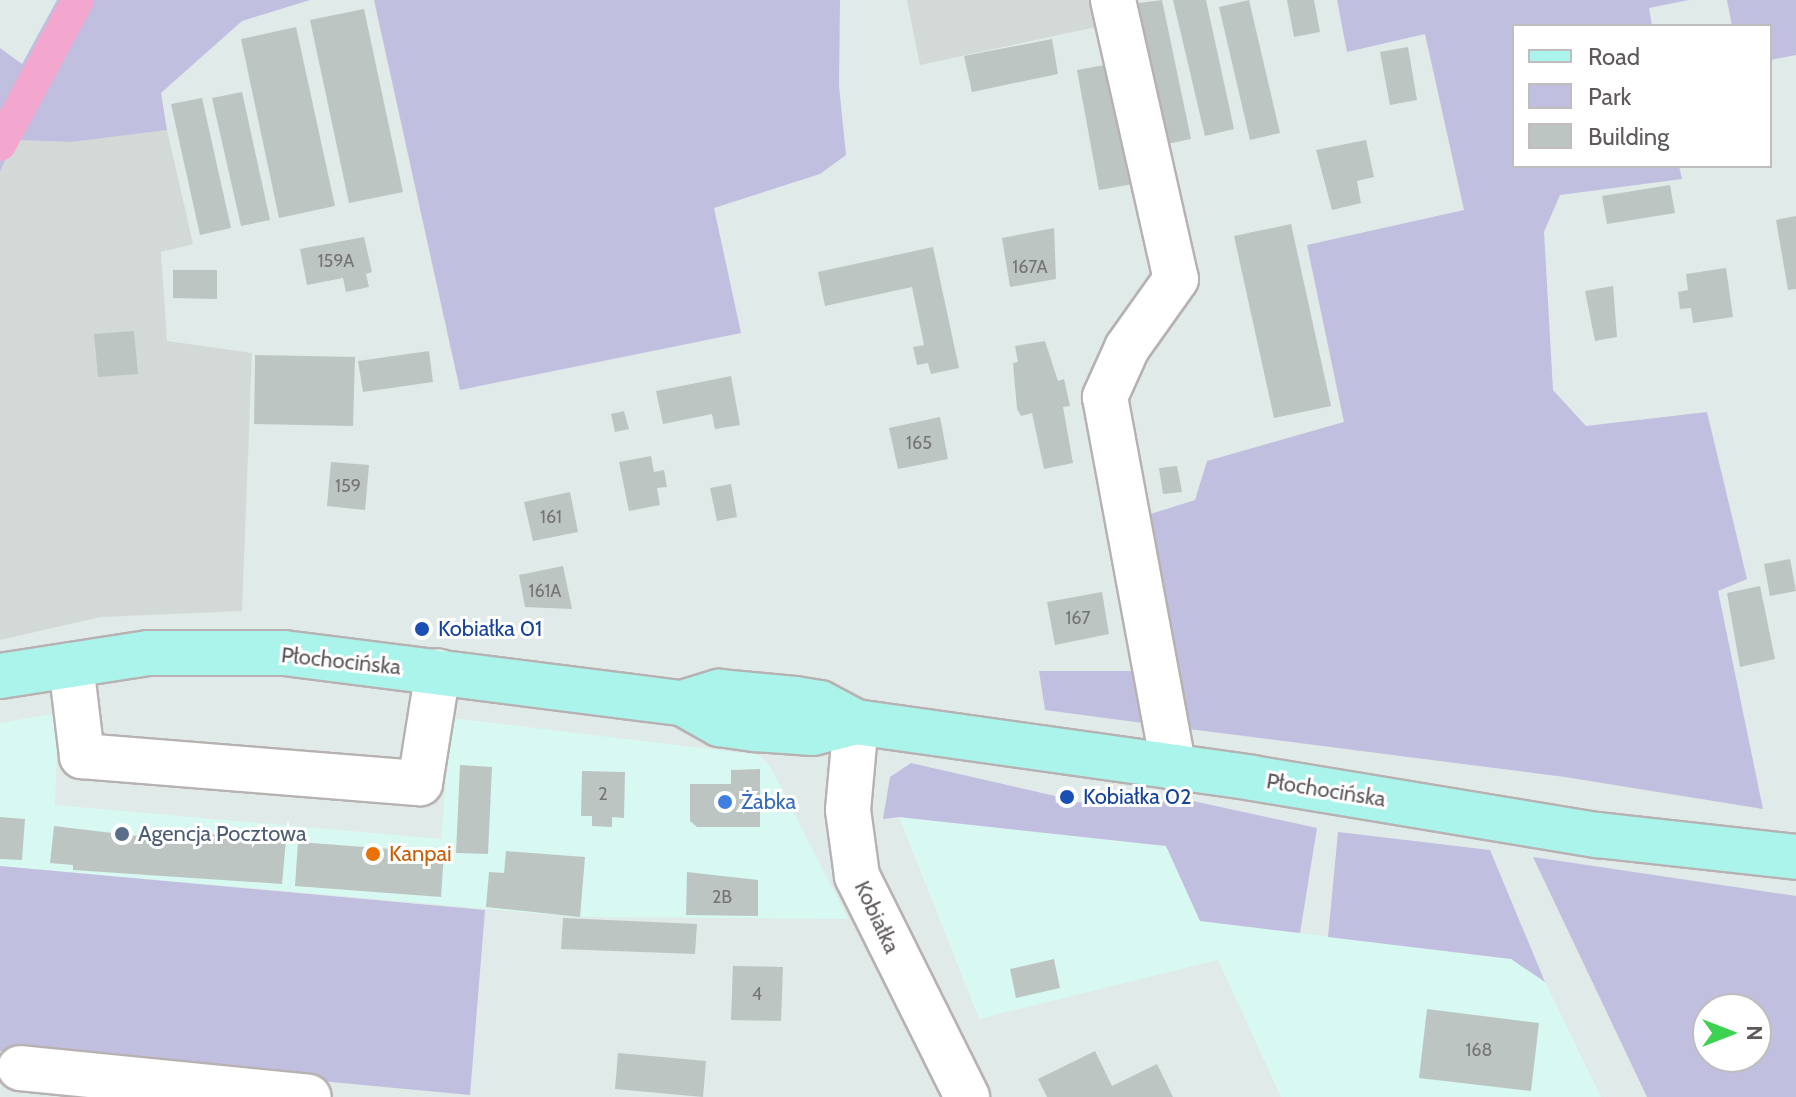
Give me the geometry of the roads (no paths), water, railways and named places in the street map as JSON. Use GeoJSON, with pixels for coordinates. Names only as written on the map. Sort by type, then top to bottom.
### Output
{"type":"FeatureCollection","features":[{"type":"Feature","properties":{"kind":"main road","name":"Płochocińska"},"geometry":{"type":"LineString","coordinates":[[0,676],[148,653],[284,653],[682,703],[719,692],[795,699],[820,703],[856,722],[1174,768],[1598,835],[1796,857]]}},
{"type":"Feature","properties":{"kind":"street"},"geometry":{"type":"LineString","coordinates":[[1113,0],[1176,279],[1127,348],[1105,397],[1174,768]]}},
{"type":"Feature","properties":{"kind":"street"},"geometry":{"type":"LineString","coordinates":[[71,665],[82,756],[420,783],[438,671]]}},
{"type":"Feature","properties":{"kind":"street","name":"Kobiałka"},"geometry":{"type":"LineString","coordinates":[[856,722],[848,810],[857,876],[967,1097]]}},
{"type":"Feature","properties":{"kind":"street"},"geometry":{"type":"LineString","coordinates":[[20,1068],[309,1097]]}},
{"type":"Feature","properties":{"kind":"waterway"},"geometry":{"type":"LineString","coordinates":[[0,145],[78,0]]}},
{"type":"Feature","properties":{"kind":"place","name":"Kobiałka 01"},"geometry":{"type":"Point","coordinates":[422,629]}},
{"type":"Feature","properties":{"kind":"place","name":"Kobiałka 02"},"geometry":{"type":"Point","coordinates":[1067,797]}},
{"type":"Feature","properties":{"kind":"place","name":"Żabka"},"geometry":{"type":"Point","coordinates":[725,802]}},
{"type":"Feature","properties":{"kind":"place","name":"Agencja Pocztowa"},"geometry":{"type":"Point","coordinates":[122,834]}},
{"type":"Feature","properties":{"kind":"place","name":"Kanpai"},"geometry":{"type":"Point","coordinates":[373,854]}}]}
